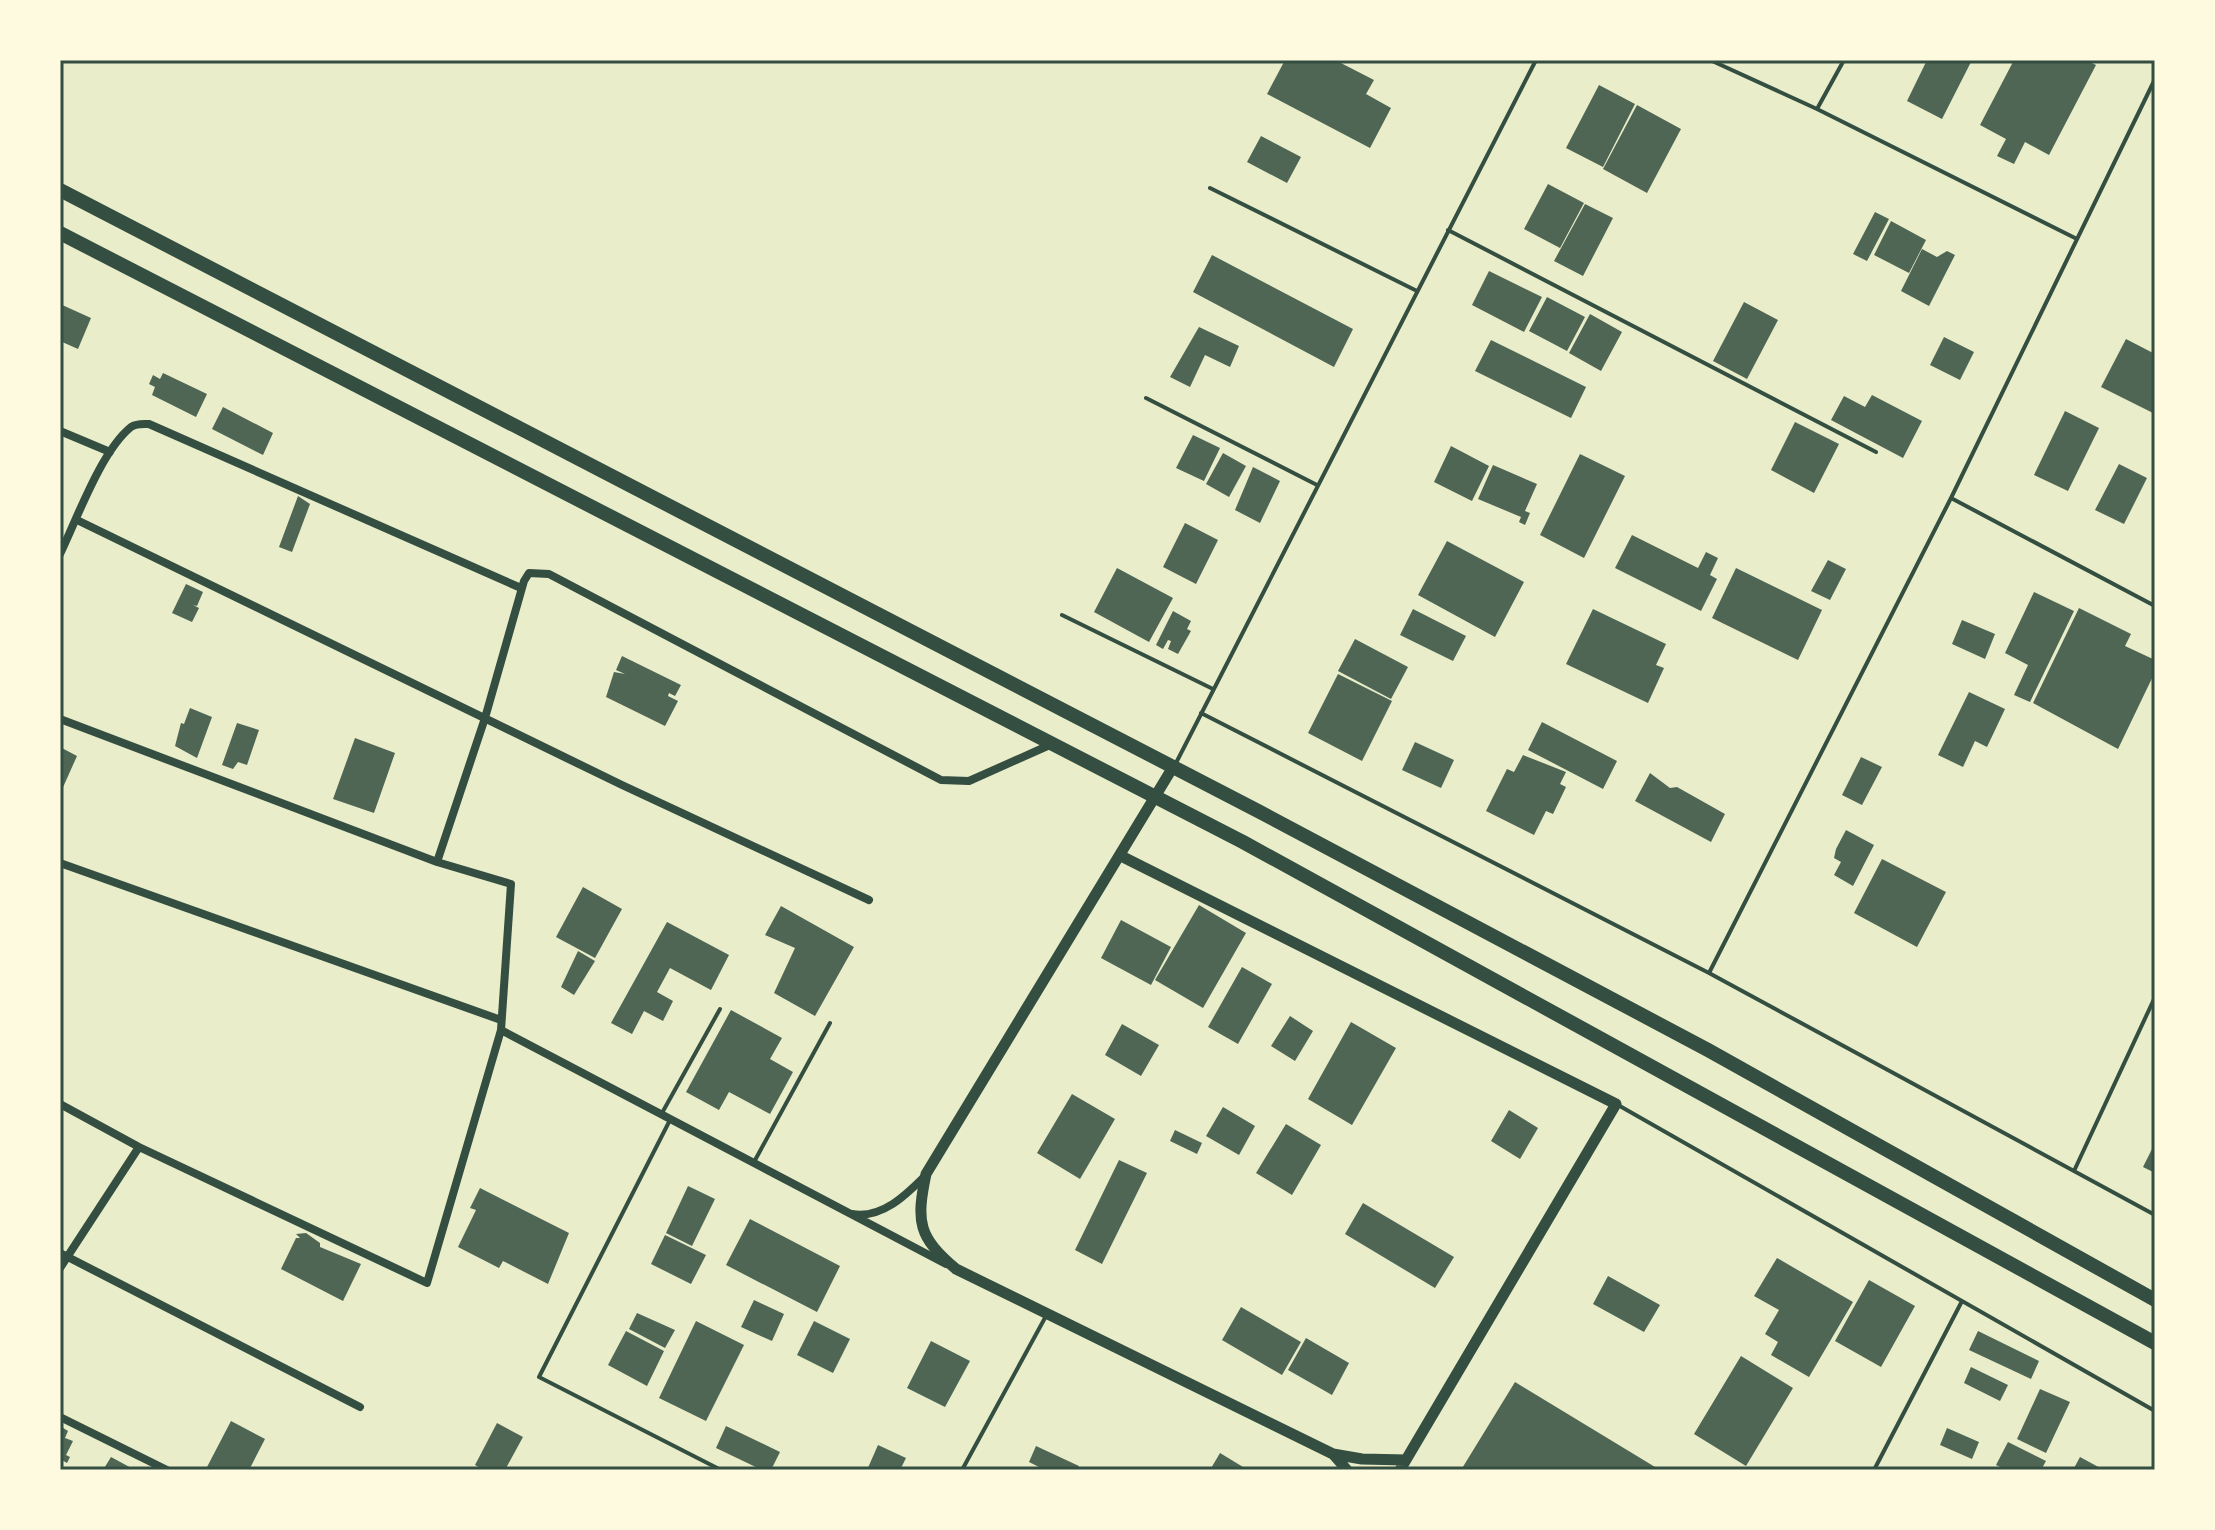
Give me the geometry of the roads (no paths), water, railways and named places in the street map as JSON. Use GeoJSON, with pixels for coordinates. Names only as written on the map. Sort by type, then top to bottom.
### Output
{"type":"FeatureCollection","features":[{"type":"Feature","properties":{"kind":"highway"},"geometry":{"type":"LineString","coordinates":[[60,190],[1173,767],[1708,1050],[2155,1300]]}},
{"type":"Feature","properties":{"kind":"highway"},"geometry":{"type":"LineString","coordinates":[[60,233],[1157,798],[2155,1343]]}},
{"type":"Feature","properties":{"kind":"street"},"geometry":{"type":"LineString","coordinates":[[61,548],[110,452],[131,427],[149,424],[521,588]]}},
{"type":"Feature","properties":{"kind":"street"},"geometry":{"type":"LineString","coordinates":[[60,431],[110,452]]}},
{"type":"Feature","properties":{"kind":"street"},"geometry":{"type":"LineString","coordinates":[[77,520],[869,900]]}},
{"type":"Feature","properties":{"kind":"street"},"geometry":{"type":"LineString","coordinates":[[437,862],[485,718],[521,588],[529,573],[549,574],[941,780],[969,781],[1052,744]]}},
{"type":"Feature","properties":{"kind":"street"},"geometry":{"type":"LineString","coordinates":[[60,719],[437,862],[511,884],[501,1025],[427,1283],[139,1147],[60,1104]]}},
{"type":"Feature","properties":{"kind":"street"},"geometry":{"type":"LineString","coordinates":[[843,1213],[858,1216],[878,1212],[905,1197],[926,1174],[1157,798],[1173,767]]}},
{"type":"Feature","properties":{"kind":"street"},"geometry":{"type":"LineString","coordinates":[[60,863],[501,1025],[843,1213],[1333,1454],[1403,1465],[1616,1104],[1121,856]]}},
{"type":"Feature","properties":{"kind":"street"},"geometry":{"type":"LineString","coordinates":[[60,1268],[63,1255],[139,1147]]}},
{"type":"Feature","properties":{"kind":"street"},"geometry":{"type":"LineString","coordinates":[[926,1174],[920,1204],[921,1230],[935,1252],[956,1269]]}},
{"type":"Feature","properties":{"kind":"street"},"geometry":{"type":"LineString","coordinates":[[63,1255],[360,1407]]}},
{"type":"Feature","properties":{"kind":"street"},"geometry":{"type":"LineString","coordinates":[[60,1417],[167,1470]]}},
{"type":"Feature","properties":{"kind":"street"},"geometry":{"type":"LineString","coordinates":[[1333,1454],[1347,1470]]}},
{"type":"Feature","properties":{"kind":"lane"},"geometry":{"type":"LineString","coordinates":[[1173,767],[1536,60]]}},
{"type":"Feature","properties":{"kind":"lane"},"geometry":{"type":"LineString","coordinates":[[1710,60],[1817,109],[2077,239]]}},
{"type":"Feature","properties":{"kind":"lane"},"geometry":{"type":"LineString","coordinates":[[1817,109],[1844,60]]}},
{"type":"Feature","properties":{"kind":"lane"},"geometry":{"type":"LineString","coordinates":[[1709,973],[1951,498],[2152,92],[2155,79]]}},
{"type":"Feature","properties":{"kind":"lane"},"geometry":{"type":"LineString","coordinates":[[1210,188],[1417,291]]}},
{"type":"Feature","properties":{"kind":"lane"},"geometry":{"type":"LineString","coordinates":[[1448,230],[1876,452]]}},
{"type":"Feature","properties":{"kind":"lane"},"geometry":{"type":"LineString","coordinates":[[1146,398],[1317,485]]}},
{"type":"Feature","properties":{"kind":"lane"},"geometry":{"type":"LineString","coordinates":[[1951,498],[2155,606]]}},
{"type":"Feature","properties":{"kind":"lane"},"geometry":{"type":"LineString","coordinates":[[1062,615],[1213,689]]}},
{"type":"Feature","properties":{"kind":"lane"},"geometry":{"type":"LineString","coordinates":[[1201,713],[1709,973],[2155,1215]]}},
{"type":"Feature","properties":{"kind":"lane"},"geometry":{"type":"LineString","coordinates":[[2074,1171],[2155,997]]}},
{"type":"Feature","properties":{"kind":"lane"},"geometry":{"type":"LineString","coordinates":[[660,1115],[720,1009]]}},
{"type":"Feature","properties":{"kind":"lane"},"geometry":{"type":"LineString","coordinates":[[753,1165],[830,1023]]}},
{"type":"Feature","properties":{"kind":"lane"},"geometry":{"type":"LineString","coordinates":[[1616,1104],[2155,1411]]}},
{"type":"Feature","properties":{"kind":"lane"},"geometry":{"type":"LineString","coordinates":[[670,1120],[539,1377],[721,1470]]}},
{"type":"Feature","properties":{"kind":"lane"},"geometry":{"type":"LineString","coordinates":[[1874,1470],[1961,1303]]}},
{"type":"Feature","properties":{"kind":"lane"},"geometry":{"type":"LineString","coordinates":[[962,1470],[1047,1314]]}}]}
